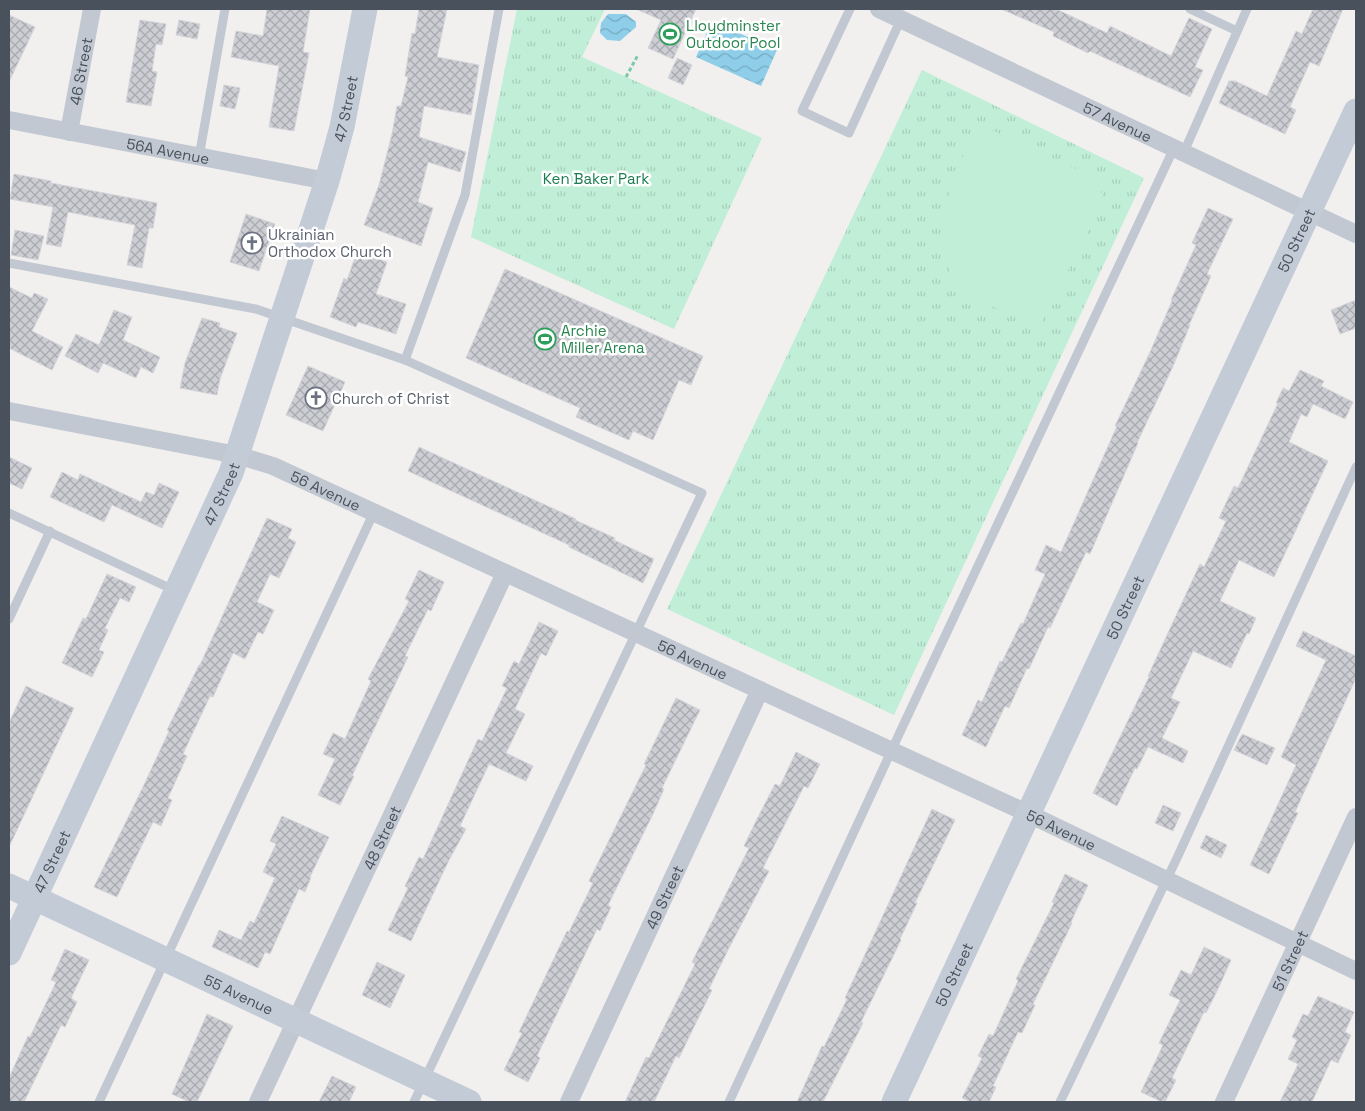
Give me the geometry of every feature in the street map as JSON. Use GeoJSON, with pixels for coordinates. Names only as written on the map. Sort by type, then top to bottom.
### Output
{"type":"FeatureCollection","features":[{"type":"Feature","properties":{"kind":"street","name":"46 Street"},"geometry":{"type":"LineString","coordinates":[[69,132],[92,9]]}},
{"type":"Feature","properties":{"kind":"street","name":"47 Street"},"geometry":{"type":"LineString","coordinates":[[9,953],[231,473],[328,181],[342,127],[365,9]]}},
{"type":"Feature","properties":{"kind":"street","name":"57 Avenue"},"geometry":{"type":"LineString","coordinates":[[879,9],[1356,234]]}},
{"type":"Feature","properties":{"kind":"street","name":"50 Street"},"geometry":{"type":"LineString","coordinates":[[894,1102],[1356,111]]}},
{"type":"Feature","properties":{"kind":"street","name":"56A Avenue"},"geometry":{"type":"LineString","coordinates":[[9,120],[328,181]]}},
{"type":"Feature","properties":{"kind":"street","name":"56 Avenue"},"geometry":{"type":"LineString","coordinates":[[9,411],[237,455],[273,466],[1029,814],[1356,971]]}},
{"type":"Feature","properties":{"kind":"street","name":"48 Street"},"geometry":{"type":"LineString","coordinates":[[258,1102],[505,573]]}},
{"type":"Feature","properties":{"kind":"street","name":"49 Street"},"geometry":{"type":"LineString","coordinates":[[568,1102],[760,690]]}},
{"type":"Feature","properties":{"kind":"street","name":"51 Street"},"geometry":{"type":"LineString","coordinates":[[1224,1102],[1356,817]]}},
{"type":"Feature","properties":{"kind":"street","name":"55 Avenue"},"geometry":{"type":"LineString","coordinates":[[9,886],[296,1022],[419,1092],[469,1102]]}},
{"type":"Feature","properties":{"kind":"lane"},"geometry":{"type":"LineString","coordinates":[[199,157],[225,9]]}},
{"type":"Feature","properties":{"kind":"lane"},"geometry":{"type":"LineString","coordinates":[[404,360],[465,195],[499,9]]}},
{"type":"Feature","properties":{"kind":"lane"},"geometry":{"type":"LineString","coordinates":[[850,9],[802,111],[848,133],[902,19]]}},
{"type":"Feature","properties":{"kind":"lane"},"geometry":{"type":"LineString","coordinates":[[1190,9],[1237,31]]}},
{"type":"Feature","properties":{"kind":"lane"},"geometry":{"type":"LineString","coordinates":[[729,1102],[892,751],[1247,9]]}},
{"type":"Feature","properties":{"kind":"lane"},"geometry":{"type":"LineString","coordinates":[[9,263],[256,309],[282,317],[404,360],[702,493],[419,1092]]}},
{"type":"Feature","properties":{"kind":"lane"},"geometry":{"type":"LineString","coordinates":[[1060,1102],[1166,880],[1356,467]]}},
{"type":"Feature","properties":{"kind":"lane"},"geometry":{"type":"LineString","coordinates":[[99,1102],[374,512]]}},
{"type":"Feature","properties":{"kind":"lane"},"geometry":{"type":"LineString","coordinates":[[9,513],[177,592]]}},
{"type":"Feature","properties":{"kind":"lane"},"geometry":{"type":"LineString","coordinates":[[9,619],[50,532]]}},
{"type":"Feature","properties":{"kind":"path"},"geometry":{"type":"LineString","coordinates":[[626,77],[638,55]]}},
{"type":"Feature","properties":{"kind":"green space","name":"Ken Baker Park"},"geometry":{"type":"Polygon","coordinates":[[[517,9],[605,9],[582,57],[762,138],[674,329],[471,237],[517,9]]]}},
{"type":"Feature","properties":{"kind":"green space"},"geometry":{"type":"Polygon","coordinates":[[[922,70],[1144,178],[894,715],[667,609],[922,70]]]}},
{"type":"Feature","properties":{"kind":"green space"},"geometry":{"type":"Polygon","coordinates":[[[981,125],[1093,177],[1105,199],[1039,326],[984,303],[952,277],[941,250],[943,216],[955,170],[981,125]]]}},
{"type":"Feature","properties":{"kind":"water"},"geometry":{"type":"Polygon","coordinates":[[[608,14],[626,14],[636,22],[636,27],[620,41],[607,40],[600,33],[601,23],[608,14]]]}},
{"type":"Feature","properties":{"kind":"water"},"geometry":{"type":"Polygon","coordinates":[[[712,21],[777,50],[761,86],[696,57],[712,21]]]}},
{"type":"Feature","properties":{"kind":"building"},"geometry":{"type":"Polygon","coordinates":[[[267,9],[310,9],[303,52],[309,53],[294,131],[269,127],[279,66],[231,57],[236,31],[263,36],[267,9]]]}},
{"type":"Feature","properties":{"kind":"building"},"geometry":{"type":"Polygon","coordinates":[[[419,9],[447,9],[437,57],[479,65],[471,115],[424,106],[419,137],[466,152],[460,172],[428,162],[418,202],[433,208],[421,246],[364,225],[379,185],[397,106],[401,106],[408,77],[405,76],[412,33],[415,34],[419,9]]]}},
{"type":"Feature","properties":{"kind":"building","name":"Lloydminster Outdoor Pool"},"geometry":{"type":"Polygon","coordinates":[[[636,9],[696,9],[673,59],[648,48],[661,20],[636,9]]]}},
{"type":"Feature","properties":{"kind":"building"},"geometry":{"type":"Polygon","coordinates":[[[1001,9],[1056,9],[1107,33],[1110,26],[1171,56],[1189,18],[1212,29],[1195,67],[1203,70],[1190,97],[1090,51],[1088,53],[1053,36],[1054,32],[1001,9]]]}},
{"type":"Feature","properties":{"kind":"building"},"geometry":{"type":"Polygon","coordinates":[[[1313,9],[1343,9],[1319,66],[1310,62],[1290,107],[1296,110],[1285,134],[1219,103],[1229,81],[1235,81],[1267,96],[1296,31],[1302,34],[1313,9]]]}},
{"type":"Feature","properties":{"kind":"building"},"geometry":{"type":"Polygon","coordinates":[[[9,15],[35,27],[9,82],[9,15]]]}},
{"type":"Feature","properties":{"kind":"building"},"geometry":{"type":"Polygon","coordinates":[[[140,20],[166,24],[162,45],[156,44],[152,71],[157,72],[151,106],[126,102],[140,20]]]}},
{"type":"Feature","properties":{"kind":"building"},"geometry":{"type":"Polygon","coordinates":[[[179,20],[200,24],[197,39],[176,35],[179,20]]]}},
{"type":"Feature","properties":{"kind":"building"},"geometry":{"type":"Polygon","coordinates":[[[677,58],[692,65],[683,85],[668,78],[677,58]]]}},
{"type":"Feature","properties":{"kind":"building"},"geometry":{"type":"Polygon","coordinates":[[[224,85],[240,88],[235,109],[220,106],[224,85]]]}},
{"type":"Feature","properties":{"kind":"building"},"geometry":{"type":"Polygon","coordinates":[[[14,174],[157,203],[153,228],[149,228],[142,268],[127,265],[135,225],[68,212],[61,247],[46,244],[53,207],[10,199],[14,174]]]}},
{"type":"Feature","properties":{"kind":"building"},"geometry":{"type":"Polygon","coordinates":[[[1208,208],[1233,219],[1207,274],[1211,276],[1090,554],[1086,552],[1050,628],[1048,627],[1029,669],[1027,668],[1009,708],[1005,706],[986,747],[962,735],[978,700],[982,702],[1000,661],[1002,662],[1021,623],[1023,624],[1045,574],[1035,570],[1046,545],[1061,552],[1196,245],[1192,243],[1208,208]]]}},
{"type":"Feature","properties":{"kind":"building","name":"Ukrainian Orthodox Church"},"geometry":{"type":"Polygon","coordinates":[[[246,214],[275,224],[259,271],[230,262],[246,214]]]}},
{"type":"Feature","properties":{"kind":"building"},"geometry":{"type":"Polygon","coordinates":[[[15,230],[44,236],[38,260],[11,255],[15,230]]]}},
{"type":"Feature","properties":{"kind":"building"},"geometry":{"type":"Polygon","coordinates":[[[357,252],[387,262],[376,294],[406,304],[396,334],[358,322],[356,327],[330,317],[344,278],[347,280],[357,252]]]}},
{"type":"Feature","properties":{"kind":"building"},"geometry":{"type":"Polygon","coordinates":[[[505,269],[703,356],[691,385],[679,380],[653,440],[633,431],[629,440],[576,417],[580,408],[466,358],[505,269]]]}},
{"type":"Feature","properties":{"kind":"building"},"geometry":{"type":"Polygon","coordinates":[[[9,287],[32,298],[34,293],[48,299],[32,331],[63,347],[52,370],[9,348],[9,287]]]}},
{"type":"Feature","properties":{"kind":"building"},"geometry":{"type":"Polygon","coordinates":[[[1356,300],[1356,328],[1340,334],[1331,310],[1356,300]]]}},
{"type":"Feature","properties":{"kind":"building"},"geometry":{"type":"Polygon","coordinates":[[[114,310],[132,317],[123,340],[160,357],[153,373],[141,367],[136,378],[103,363],[98,373],[65,356],[76,334],[99,345],[114,310]]]}},
{"type":"Feature","properties":{"kind":"building"},"geometry":{"type":"Polygon","coordinates":[[[202,318],[220,323],[219,327],[237,333],[220,379],[217,395],[180,388],[185,363],[202,318]]]}},
{"type":"Feature","properties":{"kind":"building","name":"Church of Christ"},"geometry":{"type":"Polygon","coordinates":[[[308,366],[345,382],[323,431],[286,415],[308,366]]]}},
{"type":"Feature","properties":{"kind":"building"},"geometry":{"type":"Polygon","coordinates":[[[1300,370],[1324,381],[1321,386],[1353,402],[1345,419],[1313,404],[1307,417],[1301,414],[1289,442],[1328,461],[1274,577],[1239,560],[1220,601],[1256,618],[1249,634],[1247,633],[1231,668],[1193,651],[1171,698],[1180,702],[1162,738],[1188,751],[1183,763],[1148,747],[1137,769],[1135,768],[1117,806],[1093,793],[1149,677],[1200,564],[1204,567],[1226,521],[1219,518],[1234,486],[1238,488],[1278,403],[1276,403],[1283,388],[1289,391],[1300,370]]]}},
{"type":"Feature","properties":{"kind":"building"},"geometry":{"type":"Polygon","coordinates":[[[419,447],[576,519],[654,559],[643,583],[569,547],[569,545],[408,471],[419,447]]]}},
{"type":"Feature","properties":{"kind":"building"},"geometry":{"type":"Polygon","coordinates":[[[9,457],[32,468],[22,489],[9,483],[9,457]]]}},
{"type":"Feature","properties":{"kind":"building"},"geometry":{"type":"Polygon","coordinates":[[[62,472],[78,480],[80,474],[141,502],[146,492],[154,495],[159,483],[179,492],[162,528],[112,505],[104,522],[50,497],[62,472]]]}},
{"type":"Feature","properties":{"kind":"building"},"geometry":{"type":"Polygon","coordinates":[[[267,518],[292,529],[288,538],[296,542],[279,578],[270,574],[257,602],[274,610],[263,634],[258,632],[245,659],[233,653],[213,697],[210,696],[183,754],[187,756],[168,798],[172,800],[161,826],[153,822],[117,897],[94,887],[143,787],[169,731],[167,730],[200,665],[267,518]]]}},
{"type":"Feature","properties":{"kind":"building"},"geometry":{"type":"Polygon","coordinates":[[[419,570],[444,582],[431,611],[428,609],[405,656],[408,657],[340,805],[318,795],[335,759],[323,754],[333,733],[345,739],[371,681],[368,679],[409,601],[405,599],[419,570]]]}},
{"type":"Feature","properties":{"kind":"building"},"geometry":{"type":"Polygon","coordinates":[[[107,574],[136,587],[129,602],[120,598],[105,628],[108,630],[99,650],[104,652],[92,677],[62,663],[83,618],[86,619],[107,574]]]}},
{"type":"Feature","properties":{"kind":"building"},"geometry":{"type":"Polygon","coordinates":[[[539,622],[558,631],[546,656],[541,653],[515,709],[525,714],[506,753],[533,766],[526,781],[489,764],[460,826],[466,829],[448,862],[411,941],[388,930],[408,888],[405,886],[419,857],[423,859],[478,739],[482,741],[507,688],[502,686],[514,661],[519,664],[539,622]]]}},
{"type":"Feature","properties":{"kind":"building"},"geometry":{"type":"Polygon","coordinates":[[[1303,631],[1356,656],[1356,678],[1295,812],[1298,813],[1269,874],[1250,865],[1296,765],[1281,757],[1326,660],[1296,646],[1303,631]]]}},
{"type":"Feature","properties":{"kind":"building"},"geometry":{"type":"Polygon","coordinates":[[[26,686],[74,708],[9,847],[9,723],[26,686]]]}},
{"type":"Feature","properties":{"kind":"building"},"geometry":{"type":"Polygon","coordinates":[[[676,698],[700,710],[662,788],[664,789],[653,814],[608,905],[611,907],[600,931],[597,929],[537,1056],[540,1058],[528,1082],[504,1070],[522,1033],[519,1032],[567,931],[569,932],[593,883],[589,881],[646,765],[644,764],[676,698]]]}},
{"type":"Feature","properties":{"kind":"building"},"geometry":{"type":"Polygon","coordinates":[[[1242,734],[1275,748],[1267,765],[1234,750],[1242,734]]]}},
{"type":"Feature","properties":{"kind":"building"},"geometry":{"type":"Polygon","coordinates":[[[796,752],[820,764],[808,788],[804,786],[763,868],[769,871],[709,989],[712,990],[679,1058],[676,1056],[654,1102],[625,1102],[646,1057],[649,1058],[695,964],[692,962],[749,848],[744,846],[756,821],[775,784],[780,786],[796,752]]]}},
{"type":"Feature","properties":{"kind":"building"},"geometry":{"type":"Polygon","coordinates":[[[1163,805],[1181,813],[1173,831],[1155,823],[1163,805]]]}},
{"type":"Feature","properties":{"kind":"building"},"geometry":{"type":"Polygon","coordinates":[[[932,809],[955,820],[915,903],[917,903],[901,940],[861,1022],[863,1023],[823,1102],[797,1102],[822,1046],[824,1047],[847,999],[845,998],[932,809]]]}},
{"type":"Feature","properties":{"kind":"building"},"geometry":{"type":"Polygon","coordinates":[[[282,816],[329,837],[305,892],[299,889],[270,954],[265,952],[258,968],[212,947],[219,930],[241,940],[250,921],[254,923],[275,878],[263,872],[276,844],[270,841],[282,816]]]}},
{"type":"Feature","properties":{"kind":"building"},"geometry":{"type":"Polygon","coordinates":[[[1206,835],[1227,845],[1221,858],[1200,848],[1206,835]]]}},
{"type":"Feature","properties":{"kind":"building"},"geometry":{"type":"Polygon","coordinates":[[[1065,874],[1088,885],[1033,1004],[1035,1005],[1022,1033],[1018,1032],[993,1086],[996,1087],[989,1102],[971,1102],[962,1098],[982,1058],[978,1056],[989,1034],[993,1036],[1018,981],[1016,979],[1054,903],[1052,902],[1065,874]]]}},
{"type":"Feature","properties":{"kind":"building"},"geometry":{"type":"Polygon","coordinates":[[[1204,947],[1231,960],[1172,1078],[1176,1080],[1165,1102],[1162,1102],[1141,1092],[1163,1045],[1159,1043],[1180,1000],[1169,995],[1181,970],[1191,975],[1204,947]]]}},
{"type":"Feature","properties":{"kind":"building"},"geometry":{"type":"Polygon","coordinates":[[[65,949],[89,960],[71,998],[77,1002],[65,1027],[61,1025],[24,1102],[9,1102],[9,1078],[56,982],[51,980],[65,949]]]}},
{"type":"Feature","properties":{"kind":"building"},"geometry":{"type":"Polygon","coordinates":[[[377,962],[405,975],[390,1008],[362,995],[377,962]]]}},
{"type":"Feature","properties":{"kind":"building"},"geometry":{"type":"Polygon","coordinates":[[[1318,996],[1354,1012],[1345,1032],[1351,1035],[1338,1063],[1331,1060],[1312,1102],[1280,1102],[1298,1064],[1288,1059],[1297,1040],[1292,1037],[1303,1014],[1308,1016],[1318,996]]]}},
{"type":"Feature","properties":{"kind":"building"},"geometry":{"type":"Polygon","coordinates":[[[207,1014],[233,1026],[197,1102],[189,1102],[172,1094],[207,1014]]]}},
{"type":"Feature","properties":{"kind":"building"},"geometry":{"type":"Polygon","coordinates":[[[332,1076],[356,1087],[349,1102],[319,1102],[332,1076]]]}},
{"type":"Feature","properties":{"kind":"place","name":"Lloydminster Outdoor Pool"},"geometry":{"type":"Point","coordinates":[670,34]}},
{"type":"Feature","properties":{"kind":"place","name":"Ukrainian Orthodox Church"},"geometry":{"type":"Point","coordinates":[252,243]}},
{"type":"Feature","properties":{"kind":"place","name":"Archie Miller Arena"},"geometry":{"type":"Point","coordinates":[545,339]}},
{"type":"Feature","properties":{"kind":"place","name":"Church of Christ"},"geometry":{"type":"Point","coordinates":[316,398]}}]}
